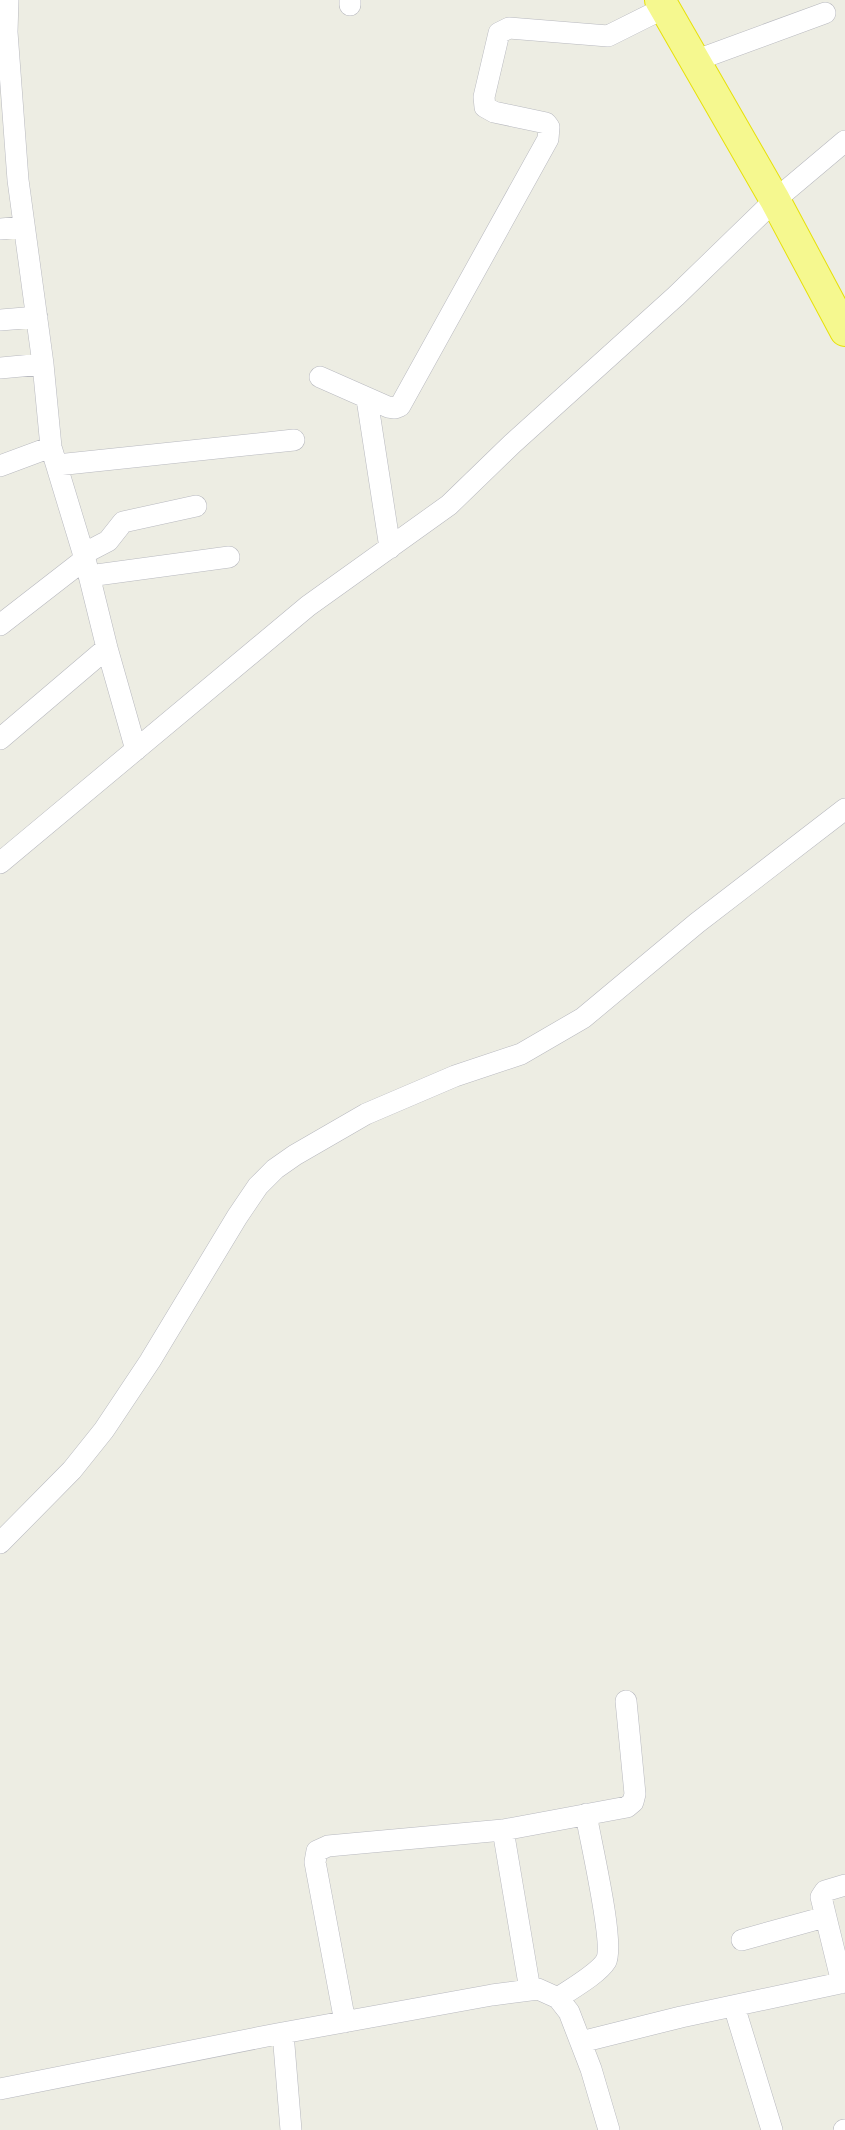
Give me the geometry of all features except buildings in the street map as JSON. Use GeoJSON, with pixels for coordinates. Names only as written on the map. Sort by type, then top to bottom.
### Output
{"type":"FeatureCollection","features":[{"type":"Feature","properties":{"kind":"highway"},"geometry":{"type":"LineString","coordinates":[[662,4],[775,201],[845,331]]}},
{"type":"Feature","properties":{"kind":"street"},"geometry":{"type":"LineString","coordinates":[[8,0],[4,32],[7,131],[18,180],[54,456],[86,563],[135,750]]}},
{"type":"Feature","properties":{"kind":"street"},"geometry":{"type":"LineString","coordinates":[[320,376],[367,399],[392,408],[397,408],[402,403],[548,139],[550,133],[546,123],[494,112],[485,107],[484,96],[499,33],[509,28],[608,36],[662,4]]}},
{"type":"Feature","properties":{"kind":"street"},"geometry":{"type":"LineString","coordinates":[[694,61],[825,13]]}},
{"type":"Feature","properties":{"kind":"street"},"geometry":{"type":"LineString","coordinates":[[0,864],[308,606],[449,505],[512,444],[676,296],[775,201],[845,141]]}},
{"type":"Feature","properties":{"kind":"street"},"geometry":{"type":"LineString","coordinates":[[0,229],[24,228]]}},
{"type":"Feature","properties":{"kind":"street"},"geometry":{"type":"LineString","coordinates":[[0,320],[37,317]]}},
{"type":"Feature","properties":{"kind":"street"},"geometry":{"type":"LineString","coordinates":[[0,368],[43,364]]}},
{"type":"Feature","properties":{"kind":"street"},"geometry":{"type":"LineString","coordinates":[[367,399],[390,548]]}},
{"type":"Feature","properties":{"kind":"street"},"geometry":{"type":"LineString","coordinates":[[0,466],[54,456],[294,440]]}},
{"type":"Feature","properties":{"kind":"street"},"geometry":{"type":"LineString","coordinates":[[0,625],[86,563],[123,522],[196,506]]}},
{"type":"Feature","properties":{"kind":"street"},"geometry":{"type":"LineString","coordinates":[[86,563],[228,557]]}},
{"type":"Feature","properties":{"kind":"street"},"geometry":{"type":"LineString","coordinates":[[0,739],[107,648]]}},
{"type":"Feature","properties":{"kind":"street"},"geometry":{"type":"LineString","coordinates":[[0,1543],[72,1470],[104,1430],[150,1361],[237,1217],[258,1186],[275,1169],[366,1114],[455,1076],[520,1054],[583,1018],[697,922],[845,809]]}},
{"type":"Feature","properties":{"kind":"street"},"geometry":{"type":"LineString","coordinates":[[345,2022],[315,1862],[317,1851],[328,1846],[502,1830],[627,1807],[635,1798],[626,1701]]}},
{"type":"Feature","properties":{"kind":"street"},"geometry":{"type":"LineString","coordinates":[[558,1998],[602,1966],[609,1954],[608,1933],[586,1814]]}},
{"type":"Feature","properties":{"kind":"street"},"geometry":{"type":"LineString","coordinates":[[502,1830],[530,1990]]}},
{"type":"Feature","properties":{"kind":"street"},"geometry":{"type":"LineString","coordinates":[[581,2042],[681,2017],[843,1982],[821,1900],[823,1893],[828,1889],[845,1885]]}},
{"type":"Feature","properties":{"kind":"street"},"geometry":{"type":"LineString","coordinates":[[742,1940],[825,1917]]}},
{"type":"Feature","properties":{"kind":"street"},"geometry":{"type":"LineString","coordinates":[[0,2089],[283,2033],[538,1989],[558,1998],[569,2012],[591,2069],[609,2130]]}},
{"type":"Feature","properties":{"kind":"street"},"geometry":{"type":"LineString","coordinates":[[734,2006],[772,2130]]}},
{"type":"Feature","properties":{"kind":"street"},"geometry":{"type":"LineString","coordinates":[[283,2033],[291,2130]]}}]}
